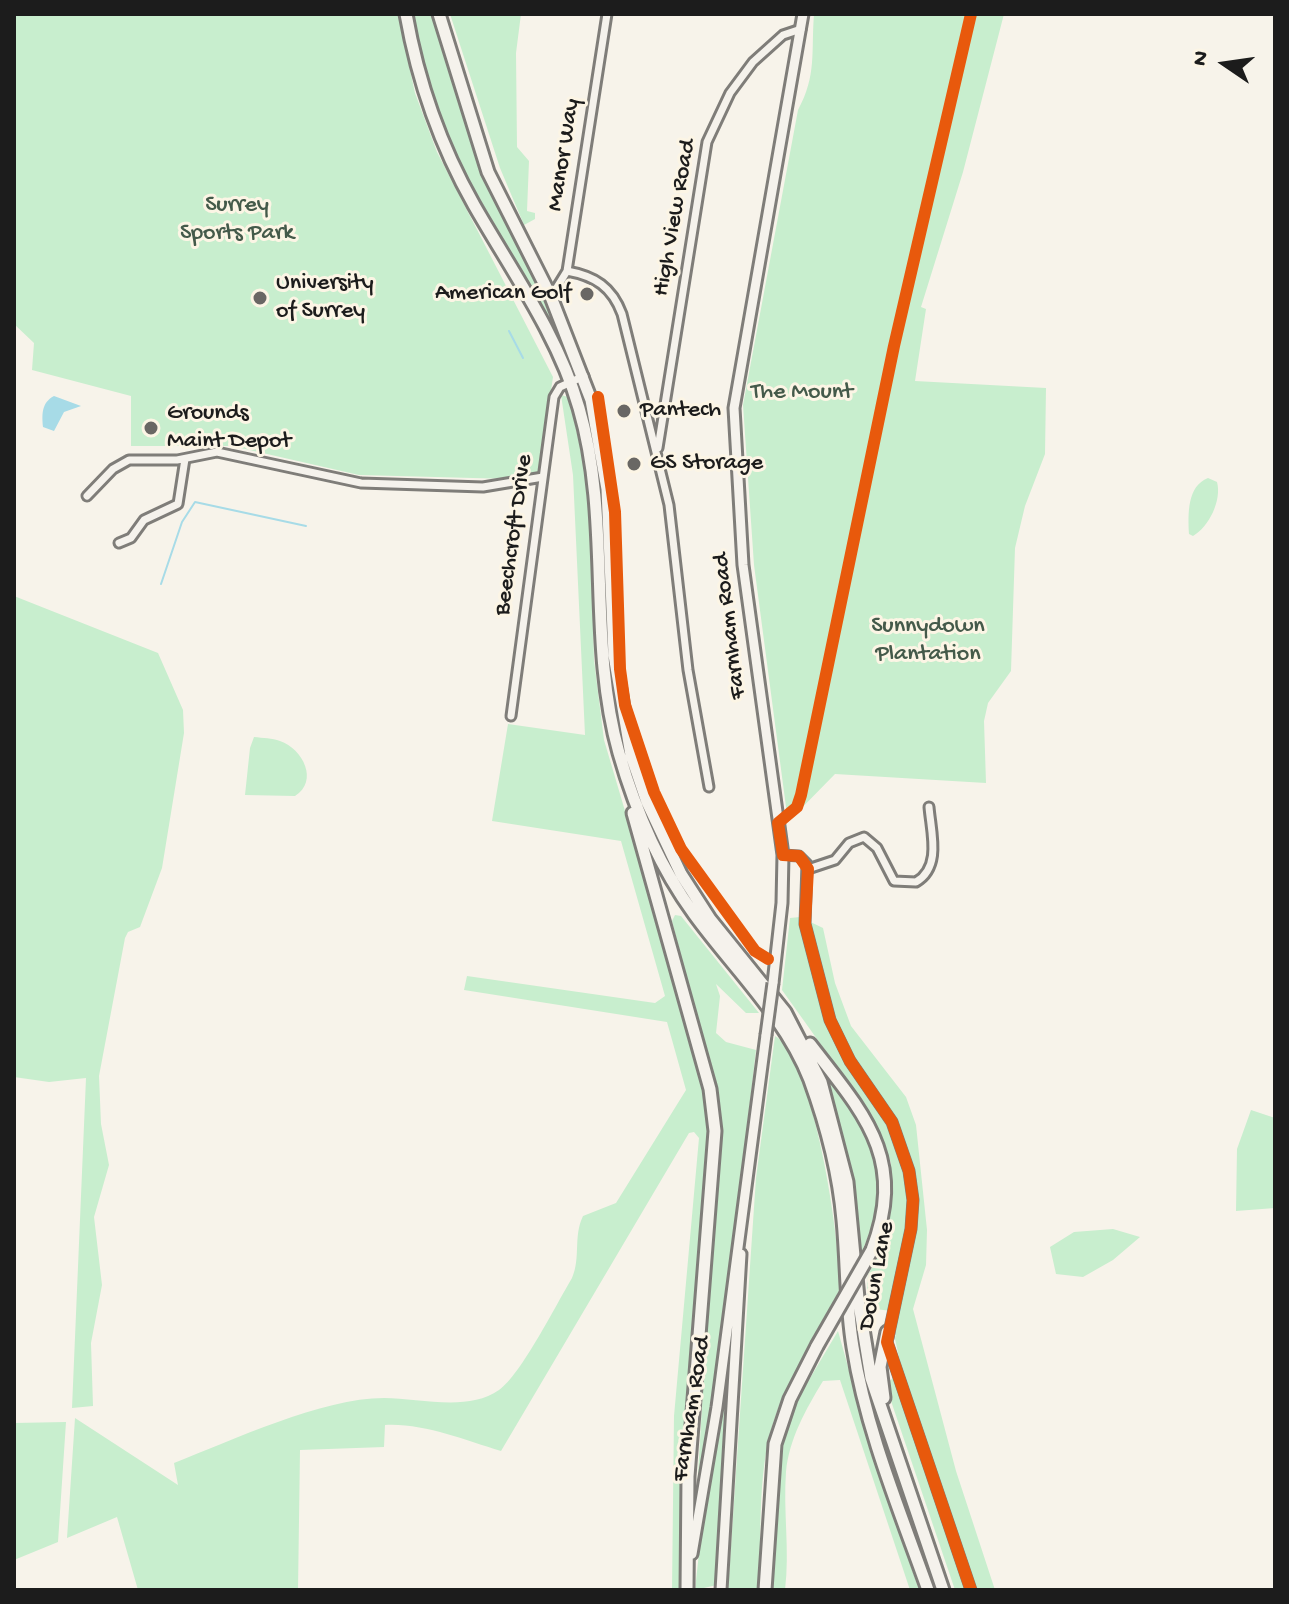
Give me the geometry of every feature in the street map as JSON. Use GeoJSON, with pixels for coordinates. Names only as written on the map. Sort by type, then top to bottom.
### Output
{"type":"FeatureCollection","features":[{"type":"Feature","properties":{"kind":"highway"},"geometry":{"type":"LineString","coordinates":[[406,14],[422,84],[452,163],[547,332],[570,381],[593,473],[600,540],[604,672],[642,850],[714,1109],[715,1131],[689,1465],[688,1590]]}},
{"type":"Feature","properties":{"kind":"highway"},"geometry":{"type":"LineString","coordinates":[[439,14],[488,172],[551,297],[584,376],[597,424],[607,489],[615,667],[631,755],[661,834],[693,893],[857,1105],[874,1133],[885,1171],[886,1197],[872,1250],[790,1399],[775,1444],[765,1590]]}},
{"type":"Feature","properties":{"kind":"highway"},"geometry":{"type":"LineString","coordinates":[[624,770],[643,822],[677,888],[777,1020],[811,1083],[839,1190],[849,1316],[859,1377],[877,1444],[928,1590]]}},
{"type":"Feature","properties":{"kind":"highway"},"geometry":{"type":"LineString","coordinates":[[785,1012],[816,1068],[830,1111],[851,1202],[858,1298],[868,1364],[943,1590]]}},
{"type":"Feature","properties":{"kind":"highway"},"geometry":{"type":"LineString","coordinates":[[887,1332],[880,1367],[882,1389],[905,1482]]}},
{"type":"Feature","properties":{"kind":"main road","name":"Farnham Road"},"geometry":{"type":"LineString","coordinates":[[688,1590],[740,1235],[782,903],[783,855],[745,579],[734,408],[803,14]]}},
{"type":"Feature","properties":{"kind":"main road","name":"Farnham Road"},"geometry":{"type":"LineString","coordinates":[[721,1590],[742,1276],[740,1235]]}},
{"type":"Feature","properties":{"kind":"street","name":"Manor Way"},"geometry":{"type":"LineString","coordinates":[[551,297],[567,271],[607,14]]}},
{"type":"Feature","properties":{"kind":"street","name":"High View Road"},"geometry":{"type":"LineString","coordinates":[[658,450],[707,142],[730,93],[767,47],[790,31],[801,29]]}},
{"type":"Feature","properties":{"kind":"street","name":"High View Road"},"geometry":{"type":"LineString","coordinates":[[567,271],[597,280],[618,303],[658,450],[676,545],[688,670],[709,787]]}},
{"type":"Feature","properties":{"kind":"street"},"geometry":{"type":"LineString","coordinates":[[570,381],[584,376]]}},
{"type":"Feature","properties":{"kind":"street","name":"Beechcroft Drive"},"geometry":{"type":"LineString","coordinates":[[511,716],[554,397],[560,387],[570,381]]}},
{"type":"Feature","properties":{"kind":"street"},"geometry":{"type":"LineString","coordinates":[[649,416],[663,416]]}},
{"type":"Feature","properties":{"kind":"street"},"geometry":{"type":"LineString","coordinates":[[87,496],[113,469],[129,460],[185,459],[222,452],[334,479],[372,484],[483,487],[543,477]]}},
{"type":"Feature","properties":{"kind":"street"},"geometry":{"type":"LineString","coordinates":[[119,543],[131,538],[144,520],[178,504],[185,459]]}},
{"type":"Feature","properties":{"kind":"street"},"geometry":{"type":"LineString","coordinates":[[783,855],[799,856],[808,869],[835,860],[849,843],[864,837],[877,848],[894,881],[916,882],[930,870],[933,861],[929,807]]}},
{"type":"Feature","properties":{"kind":"street","name":"Down Lane"},"geometry":{"type":"LineString","coordinates":[[808,869],[805,924],[830,1020],[850,1061],[892,1122],[911,1180],[913,1211],[887,1332],[888,1349],[971,1590]]}},
{"type":"Feature","properties":{"kind":"green space","name":"Surrey Sports Park"},"geometry":{"type":"Polygon","coordinates":[[[14,14],[398,14],[415,93],[437,152],[553,377],[539,473],[511,479],[359,475],[232,446],[131,446],[131,396],[32,370],[34,343],[14,324],[14,14]]]}},
{"type":"Feature","properties":{"kind":"green space"},"geometry":{"type":"Polygon","coordinates":[[[412,14],[432,14],[483,175],[535,278],[556,332],[457,159],[428,83],[412,14]]]}},
{"type":"Feature","properties":{"kind":"green space"},"geometry":{"type":"Polygon","coordinates":[[[450,14],[521,14],[516,53],[517,147],[529,161],[527,211],[535,213],[535,219],[524,225],[500,168],[450,14]]]}},
{"type":"Feature","properties":{"kind":"green space"},"geometry":{"type":"Polygon","coordinates":[[[814,14],[1004,14],[963,172],[921,307],[926,309],[915,381],[1046,388],[1045,454],[1025,506],[1015,548],[1011,671],[988,703],[984,721],[986,783],[835,774],[788,822],[754,565],[743,405],[798,110],[811,74],[814,14]]]}},
{"type":"Feature","properties":{"kind":"green space"},"geometry":{"type":"Polygon","coordinates":[[[561,395],[568,397],[571,406],[586,474],[594,660],[604,740],[695,1047],[711,1121],[683,1590],[672,1590],[674,1416],[699,1138],[694,1132],[689,1133],[501,1451],[429,1429],[400,1425],[385,1425],[384,1447],[300,1450],[298,1590],[138,1590],[117,1517],[67,1538],[75,1418],[178,1485],[174,1463],[250,1432],[333,1405],[384,1398],[458,1402],[487,1397],[499,1390],[518,1370],[572,1278],[583,1216],[616,1203],[686,1090],[667,1022],[464,990],[467,976],[655,1003],[665,996],[621,841],[492,821],[508,724],[585,735],[573,475],[561,395]]]}},
{"type":"Feature","properties":{"kind":"green space"},"geometry":{"type":"Polygon","coordinates":[[[1208,478],[1217,482],[1216,505],[1204,526],[1193,536],[1189,534],[1192,494],[1208,478]]]}},
{"type":"Feature","properties":{"kind":"green space"},"geometry":{"type":"Polygon","coordinates":[[[14,596],[158,653],[183,710],[184,733],[162,868],[140,927],[128,932],[125,938],[99,1076],[101,1124],[109,1165],[94,1217],[102,1285],[91,1343],[93,1406],[72,1408],[86,1078],[49,1082],[14,1077],[14,596]]]}},
{"type":"Feature","properties":{"kind":"green space"},"geometry":{"type":"Polygon","coordinates":[[[254,737],[280,741],[301,758],[307,774],[306,782],[295,796],[245,795],[254,737]]]}},
{"type":"Feature","properties":{"kind":"green space"},"geometry":{"type":"Polygon","coordinates":[[[675,915],[681,916],[759,1013],[746,1013],[716,984],[720,996],[716,1033],[726,1042],[756,1050],[718,1381],[696,1507],[720,1108],[672,921],[675,915]]]}},
{"type":"Feature","properties":{"kind":"green space"},"geometry":{"type":"Polygon","coordinates":[[[800,917],[823,928],[835,983],[851,1026],[906,1097],[916,1125],[927,1230],[926,1265],[913,1309],[956,1471],[995,1590],[955,1590],[890,1398],[888,1382],[902,1371],[895,1339],[898,1312],[876,1309],[867,1293],[868,1275],[883,1246],[889,1224],[891,1163],[872,1116],[782,990],[790,918],[800,917]]]}},
{"type":"Feature","properties":{"kind":"green space"},"geometry":{"type":"Polygon","coordinates":[[[775,1036],[789,1051],[813,1113],[836,1234],[839,1290],[830,1314],[778,1409],[771,1430],[761,1498],[759,1590],[728,1590],[756,1178],[775,1036]]]}},
{"type":"Feature","properties":{"kind":"green space"},"geometry":{"type":"Polygon","coordinates":[[[822,1067],[854,1112],[874,1155],[878,1177],[877,1201],[872,1226],[861,1254],[852,1179],[822,1067]]]}},
{"type":"Feature","properties":{"kind":"green space"},"geometry":{"type":"Polygon","coordinates":[[[1251,1110],[1275,1118],[1275,1208],[1236,1211],[1237,1149],[1251,1110]]]}},
{"type":"Feature","properties":{"kind":"green space"},"geometry":{"type":"Polygon","coordinates":[[[1113,1229],[1140,1237],[1113,1260],[1083,1277],[1056,1274],[1050,1247],[1074,1232],[1113,1229]]]}},
{"type":"Feature","properties":{"kind":"green space"},"geometry":{"type":"Polygon","coordinates":[[[738,1277],[717,1585],[695,1590],[702,1525],[727,1387],[738,1277]]]}},
{"type":"Feature","properties":{"kind":"green space"},"geometry":{"type":"Polygon","coordinates":[[[838,1331],[874,1459],[919,1590],[910,1590],[840,1380],[823,1381],[805,1413],[791,1448],[785,1487],[785,1590],[771,1590],[781,1443],[797,1400],[838,1331]]]}},
{"type":"Feature","properties":{"kind":"green space"},"geometry":{"type":"Polygon","coordinates":[[[66,1422],[58,1542],[14,1560],[14,1423],[66,1422]]]}},
{"type":"Feature","properties":{"kind":"water"},"geometry":{"type":"Polygon","coordinates":[[[54,396],[81,406],[64,412],[54,431],[43,427],[42,418],[45,406],[54,396]]]}},
{"type":"Feature","properties":{"kind":"waterway"},"geometry":{"type":"LineString","coordinates":[[509,331],[523,358]]}},
{"type":"Feature","properties":{"kind":"waterway"},"geometry":{"type":"LineString","coordinates":[[161,584],[182,522],[195,502],[306,526]]}},
{"type":"Feature","properties":{"kind":"cycle path"},"geometry":{"type":"LineString","coordinates":[[971,14],[894,346],[801,795],[797,807],[778,823],[783,855],[799,856],[808,869],[805,924],[830,1020],[850,1061],[892,1122],[909,1171],[913,1200],[911,1229],[887,1342],[971,1590]]}},
{"type":"Feature","properties":{"kind":"cycle path"},"geometry":{"type":"LineString","coordinates":[[598,397],[615,512],[620,669],[625,705],[654,792],[681,849],[755,951],[768,959]]}},
{"type":"Feature","properties":{"kind":"place","name":"American Golf"},"geometry":{"type":"Point","coordinates":[587,294]}},
{"type":"Feature","properties":{"kind":"place","name":"University of Surrey"},"geometry":{"type":"Point","coordinates":[260,298]}},
{"type":"Feature","properties":{"kind":"place","name":"Pantech"},"geometry":{"type":"Point","coordinates":[624,411]}},
{"type":"Feature","properties":{"kind":"place","name":"Grounds Maint Depot"},"geometry":{"type":"Point","coordinates":[151,428]}},
{"type":"Feature","properties":{"kind":"place","name":"GS Storage"},"geometry":{"type":"Point","coordinates":[634,464]}},
{"type":"Feature","properties":{"kind":"park label","name":"The Mount"},"geometry":{"type":"Point","coordinates":[802,393]}},
{"type":"Feature","properties":{"kind":"park label","name":"Sunnydown Plantation"},"geometry":{"type":"Point","coordinates":[928,641]}}]}
